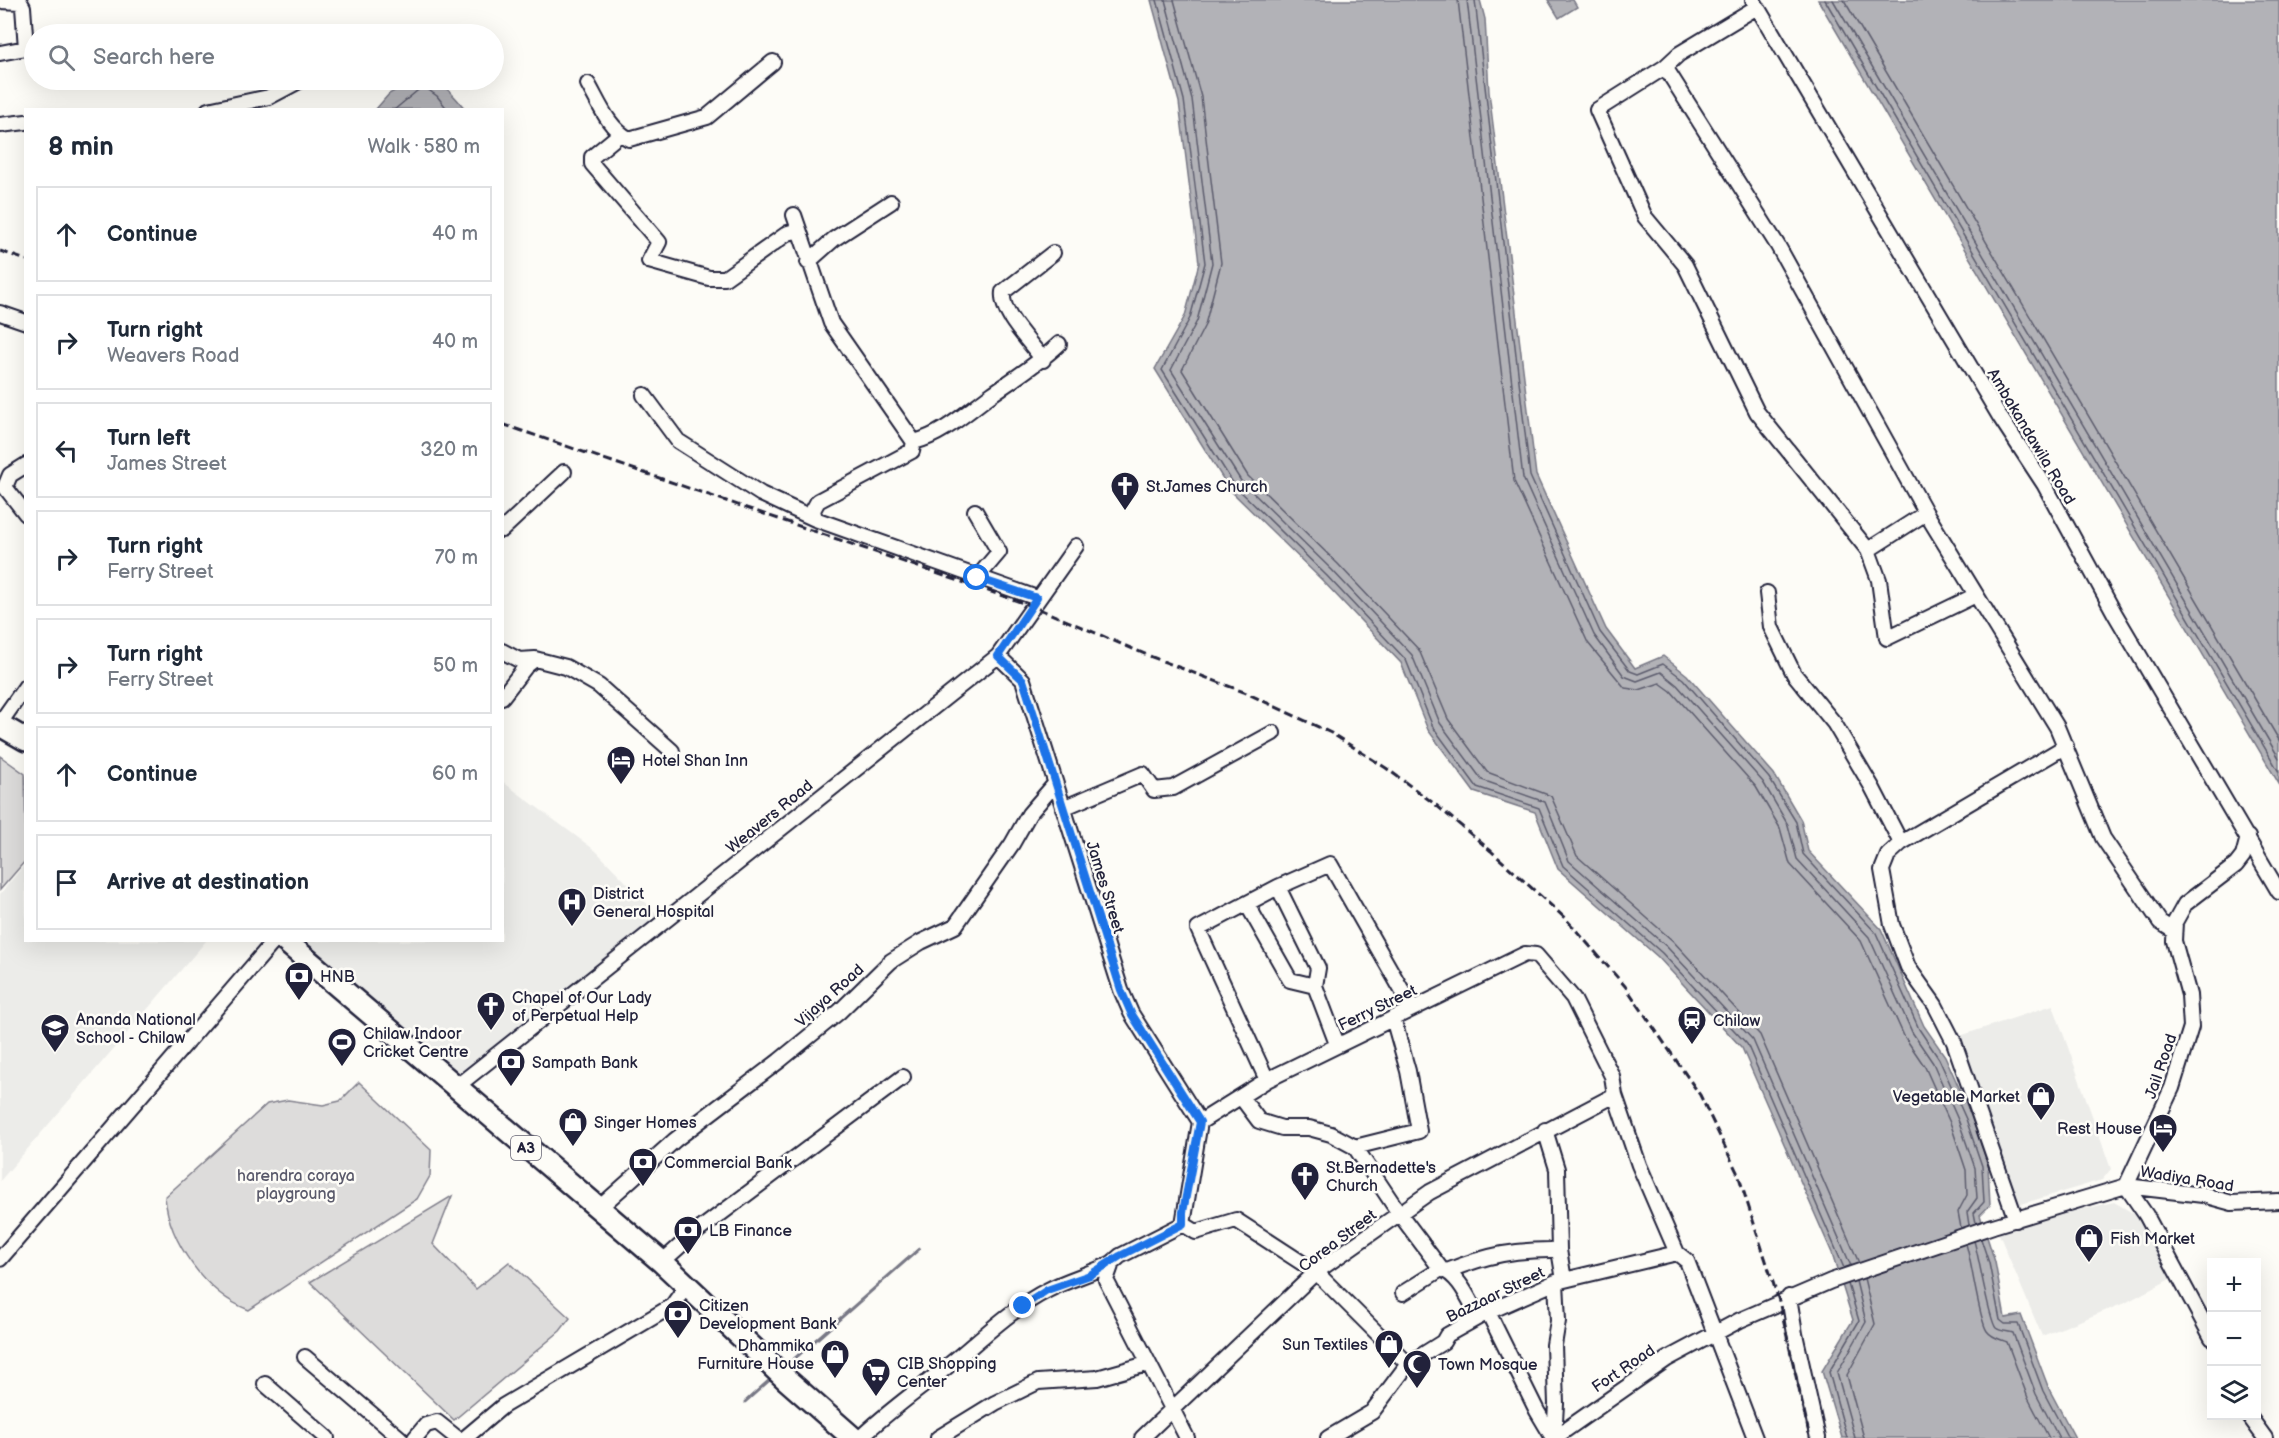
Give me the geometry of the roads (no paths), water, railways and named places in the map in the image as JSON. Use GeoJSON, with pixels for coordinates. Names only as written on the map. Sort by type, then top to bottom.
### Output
{"type":"FeatureCollection","features":[{"type":"Feature","properties":{"kind":"highway"},"geometry":{"type":"LineString","coordinates":[[0,724],[24,739]]}},
{"type":"Feature","properties":{"kind":"highway","name":"A3"},"geometry":{"type":"LineString","coordinates":[[286,942],[662,1262],[767,1358],[787,1380],[853,1438]]}},
{"type":"Feature","properties":{"kind":"street"},"geometry":{"type":"LineString","coordinates":[[0,2],[20,2],[23,7],[24,24]]}},
{"type":"Feature","properties":{"kind":"street"},"geometry":{"type":"LineString","coordinates":[[1755,4],[1679,54],[1665,67],[1597,110],[1645,217],[1685,266],[1756,412],[1868,550],[1879,580],[1887,638],[1976,596]]}},
{"type":"Feature","properties":{"kind":"street","name":"Ambakandawila Road"},"geometry":{"type":"LineString","coordinates":[[1755,4],[2000,417],[2044,484],[2115,614],[2279,892]]}},
{"type":"Feature","properties":{"kind":"street"},"geometry":{"type":"LineString","coordinates":[[0,53],[24,48]]}},
{"type":"Feature","properties":{"kind":"street"},"geometry":{"type":"LineString","coordinates":[[588,84],[620,134],[629,139],[707,117],[772,62]]}},
{"type":"Feature","properties":{"kind":"street"},"geometry":{"type":"LineString","coordinates":[[1665,67],[1778,246],[1926,513],[2066,746],[2103,837],[2160,922],[2174,931],[2175,922],[2185,904],[2236,865],[2243,856],[2248,837]]}},
{"type":"Feature","properties":{"kind":"street"},"geometry":{"type":"LineString","coordinates":[[218,108],[269,98],[283,90]]}},
{"type":"Feature","properties":{"kind":"street"},"geometry":{"type":"LineString","coordinates":[[269,98],[276,108]]}},
{"type":"Feature","properties":{"kind":"street"},"geometry":{"type":"LineString","coordinates":[[0,125],[24,122]]}},
{"type":"Feature","properties":{"kind":"street"},"geometry":{"type":"LineString","coordinates":[[620,134],[592,157],[592,164],[658,242],[649,261],[709,278],[725,278],[788,233],[799,230]]}},
{"type":"Feature","properties":{"kind":"street"},"geometry":{"type":"LineString","coordinates":[[808,262],[834,239],[891,202]]}},
{"type":"Feature","properties":{"kind":"street"},"geometry":{"type":"LineString","coordinates":[[794,215],[808,262],[831,323],[914,442],[912,451],[818,501],[813,510],[815,519]]}},
{"type":"Feature","properties":{"kind":"street"},"geometry":{"type":"LineString","coordinates":[[1042,360],[1009,315],[1002,300],[1003,292],[1053,253]]}},
{"type":"Feature","properties":{"kind":"street"},"geometry":{"type":"LineString","coordinates":[[0,314],[24,321]]}},
{"type":"Feature","properties":{"kind":"street"},"geometry":{"type":"LineString","coordinates":[[914,442],[927,439],[1042,360],[1059,344]]}},
{"type":"Feature","properties":{"kind":"street"},"geometry":{"type":"LineString","coordinates":[[644,395],[678,441],[761,494],[815,519],[1037,598]]}},
{"type":"Feature","properties":{"kind":"street"},"geometry":{"type":"LineString","coordinates":[[24,466],[10,475],[5,487],[24,511]]}},
{"type":"Feature","properties":{"kind":"street"},"geometry":{"type":"LineString","coordinates":[[504,528],[564,472]]}},
{"type":"Feature","properties":{"kind":"street"},"geometry":{"type":"LineString","coordinates":[[975,511],[999,552],[977,578]]}},
{"type":"Feature","properties":{"kind":"street"},"geometry":{"type":"LineString","coordinates":[[1868,550],[1926,513]]}},
{"type":"Feature","properties":{"kind":"street","name":"Weavers Road"},"geometry":{"type":"LineString","coordinates":[[456,1088],[998,656],[1076,546]]}},
{"type":"Feature","properties":{"kind":"street"},"geometry":{"type":"LineString","coordinates":[[1767,593],[1771,627],[1794,674],[1834,723],[1872,787],[1901,843]]}},
{"type":"Feature","properties":{"kind":"street"},"geometry":{"type":"LineString","coordinates":[[504,652],[519,660],[535,659],[566,667],[598,686],[672,751]]}},
{"type":"Feature","properties":{"kind":"street","name":"James Street"},"geometry":{"type":"LineString","coordinates":[[998,656],[1023,680],[1054,785],[1124,998],[1131,1013],[1200,1122]]}},
{"type":"Feature","properties":{"kind":"street"},"geometry":{"type":"LineString","coordinates":[[504,694],[525,666],[535,659]]}},
{"type":"Feature","properties":{"kind":"street"},"geometry":{"type":"LineString","coordinates":[[0,724],[24,689]]}},
{"type":"Feature","properties":{"kind":"street"},"geometry":{"type":"LineString","coordinates":[[1063,808],[1143,774],[1154,790],[1173,788],[1273,733]]}},
{"type":"Feature","properties":{"kind":"street"},"geometry":{"type":"LineString","coordinates":[[2016,1220],[1954,1042],[1935,1005],[1908,967],[1892,925],[1882,870],[1888,855],[1901,843],[2066,746]]}},
{"type":"Feature","properties":{"kind":"street","name":"Vijaya Road"},"geometry":{"type":"LineString","coordinates":[[598,1209],[675,1140],[839,1012],[891,961],[921,942],[955,926],[1005,854],[1029,814],[1054,785]]}},
{"type":"Feature","properties":{"kind":"street"},"geometry":{"type":"LineString","coordinates":[[1267,1080],[1198,929],[1278,887],[1330,864],[1412,1008]]}},
{"type":"Feature","properties":{"kind":"street"},"geometry":{"type":"LineString","coordinates":[[1278,887],[1318,968],[1315,986],[1338,1044]]}},
{"type":"Feature","properties":{"kind":"street"},"geometry":{"type":"LineString","coordinates":[[1247,904],[1290,980],[1315,986]]}},
{"type":"Feature","properties":{"kind":"street","name":"Jail Road"},"geometry":{"type":"LineString","coordinates":[[2126,1186],[2172,1088],[2191,1027],[2189,995],[2175,951],[2174,931]]}},
{"type":"Feature","properties":{"kind":"street"},"geometry":{"type":"LineString","coordinates":[[0,1259],[273,942]]}},
{"type":"Feature","properties":{"kind":"street","name":"Ferry Street"},"geometry":{"type":"LineString","coordinates":[[1200,1122],[1267,1080],[1338,1044],[1518,956],[1536,955],[1573,998],[1612,1076],[1615,1095],[1639,1165],[1677,1253],[1687,1261],[1755,1438]]}},
{"type":"Feature","properties":{"kind":"street"},"geometry":{"type":"LineString","coordinates":[[1355,1147],[1419,1131],[1408,1071],[1393,1018]]}},
{"type":"Feature","properties":{"kind":"street"},"geometry":{"type":"LineString","coordinates":[[662,1262],[691,1236],[903,1077]]}},
{"type":"Feature","properties":{"kind":"street","name":"Corea Street"},"geometry":{"type":"LineString","coordinates":[[1142,1438],[1316,1272],[1379,1231],[1399,1213],[1430,1192],[1615,1095]]}},
{"type":"Feature","properties":{"kind":"street"},"geometry":{"type":"LineString","coordinates":[[1241,1097],[1259,1121],[1282,1128],[1309,1128],[1331,1134],[1355,1147],[1399,1213],[1444,1270],[1483,1314],[1554,1438]]}},
{"type":"Feature","properties":{"kind":"street"},"geometry":{"type":"LineString","coordinates":[[1183,1224],[1183,1212],[1200,1122]]}},
{"type":"Feature","properties":{"kind":"street"},"geometry":{"type":"LineString","coordinates":[[1545,1130],[1557,1169],[1560,1281],[1554,1345],[1556,1404],[1554,1438]]}},
{"type":"Feature","properties":{"kind":"street"},"geometry":{"type":"LineString","coordinates":[[2126,1186],[2146,1215],[2207,1330]]}},
{"type":"Feature","properties":{"kind":"street","name":"Fort Road"},"geometry":{"type":"LineString","coordinates":[[1554,1438],[1602,1402],[1667,1359],[1714,1332],[1790,1297],[1993,1226],[2126,1186]]}},
{"type":"Feature","properties":{"kind":"street","name":"Wadiya Road"},"geometry":{"type":"LineString","coordinates":[[2126,1186],[2203,1195],[2232,1203],[2279,1201]]}},
{"type":"Feature","properties":{"kind":"street"},"geometry":{"type":"LineString","coordinates":[[1183,1224],[1196,1232],[1236,1220],[1316,1272],[1408,1364]]}},
{"type":"Feature","properties":{"kind":"street"},"geometry":{"type":"LineString","coordinates":[[860,1438],[887,1412],[948,1366],[997,1324],[1047,1290],[1090,1275],[1183,1224]]}},
{"type":"Feature","properties":{"kind":"street"},"geometry":{"type":"LineString","coordinates":[[1402,1293],[1444,1270],[1484,1257],[1524,1249],[1559,1250]]}},
{"type":"Feature","properties":{"kind":"street","name":"Bazzaar Street"},"geometry":{"type":"LineString","coordinates":[[1328,1438],[1372,1412],[1408,1364],[1443,1342],[1447,1335],[1483,1314],[1560,1281],[1677,1253]]}},
{"type":"Feature","properties":{"kind":"street"},"geometry":{"type":"LineString","coordinates":[[1112,1263],[1106,1280],[1109,1289],[1171,1412],[1187,1438]]}},
{"type":"Feature","properties":{"kind":"street"},"geometry":{"type":"LineString","coordinates":[[465,1438],[503,1406],[672,1306],[687,1285]]}},
{"type":"Feature","properties":{"kind":"street"},"geometry":{"type":"LineString","coordinates":[[1790,1297],[1794,1334],[1818,1438]]}},
{"type":"Feature","properties":{"kind":"street"},"geometry":{"type":"LineString","coordinates":[[305,1358],[400,1438]]}},
{"type":"Feature","properties":{"kind":"street"},"geometry":{"type":"LineString","coordinates":[[938,1438],[995,1403],[1038,1382],[1097,1378],[1147,1364]]}},
{"type":"Feature","properties":{"kind":"street"},"geometry":{"type":"LineString","coordinates":[[266,1384],[327,1438]]}},
{"type":"Feature","properties":{"kind":"street"},"geometry":{"type":"LineString","coordinates":[[2252,1420],[2265,1438]]}},
{"type":"Feature","properties":{"kind":"street"},"geometry":{"type":"LineString","coordinates":[[415,1438],[426,1425],[436,1422],[457,1438]]}},
{"type":"Feature","properties":{"kind":"water"},"geometry":{"type":"Polygon","coordinates":[[[1151,0],[1480,0],[1485,19],[1489,92],[1536,475],[1606,629],[1635,668],[1663,656],[1687,675],[1774,774],[1801,820],[1808,851],[1881,929],[1924,1026],[1945,1056],[1972,1117],[1988,1165],[1990,1205],[1980,1215],[1995,1262],[2005,1318],[2021,1315],[2049,1389],[2075,1438],[1842,1438],[1822,1371],[1853,1320],[1832,1253],[1742,1048],[1658,957],[1558,869],[1535,812],[1474,792],[1428,730],[1401,663],[1322,580],[1230,490],[1155,369],[1185,316],[1199,263],[1179,102],[1151,0]]]}},
{"type":"Feature","properties":{"kind":"water"},"geometry":{"type":"Polygon","coordinates":[[[1548,0],[1573,0],[1577,7],[1559,18],[1548,0]]]}},
{"type":"Feature","properties":{"kind":"water"},"geometry":{"type":"Polygon","coordinates":[[[1818,0],[2279,0],[2279,784],[1818,0]]]}},
{"type":"Feature","properties":{"kind":"water"},"geometry":{"type":"Polygon","coordinates":[[[396,90],[449,90],[464,108],[377,108],[389,94],[396,90]]]}},
{"type":"Feature","properties":{"kind":"waterway"},"geometry":{"type":"LineString","coordinates":[[785,1367],[919,1249]]}},
{"type":"Feature","properties":{"kind":"waterway"},"geometry":{"type":"LineString","coordinates":[[745,1402],[773,1377]]}},
{"type":"Feature","properties":{"kind":"railway"},"geometry":{"type":"LineString","coordinates":[[0,251],[24,259]]}},
{"type":"Feature","properties":{"kind":"railway"},"geometry":{"type":"LineString","coordinates":[[504,425],[1032,606],[1152,657],[1244,692],[1331,733],[1386,768],[1436,805],[1566,919],[1625,986],[1700,1095],[1738,1174],[1779,1301],[1810,1438]]}},
{"type":"Feature","properties":{"kind":"place","name":"St.James Church"},"geometry":{"type":"Point","coordinates":[1125,512]}},
{"type":"Feature","properties":{"kind":"place","name":"Hotel Shan Inn"},"geometry":{"type":"Point","coordinates":[621,786]}},
{"type":"Feature","properties":{"kind":"place","name":"District General Hospital"},"geometry":{"type":"Point","coordinates":[572,928]}},
{"type":"Feature","properties":{"kind":"place","name":"HNB"},"geometry":{"type":"Point","coordinates":[299,1002]}},
{"type":"Feature","properties":{"kind":"place","name":"Chapel of Our Lady of Perpetual Help"},"geometry":{"type":"Point","coordinates":[491,1032]}},
{"type":"Feature","properties":{"kind":"place","name":"Chilaw"},"geometry":{"type":"Point","coordinates":[1692,1046]}},
{"type":"Feature","properties":{"kind":"place","name":"Ananda National School - Chilaw"},"geometry":{"type":"Point","coordinates":[55,1054]}},
{"type":"Feature","properties":{"kind":"place","name":"Chilaw Indoor Cricket Centre"},"geometry":{"type":"Point","coordinates":[342,1068]}},
{"type":"Feature","properties":{"kind":"place","name":"Sampath Bank"},"geometry":{"type":"Point","coordinates":[511,1088]}},
{"type":"Feature","properties":{"kind":"place","name":"Vegetable Market"},"geometry":{"type":"Point","coordinates":[2041,1122]}},
{"type":"Feature","properties":{"kind":"place","name":"Singer Homes"},"geometry":{"type":"Point","coordinates":[573,1148]}},
{"type":"Feature","properties":{"kind":"place","name":"Rest House"},"geometry":{"type":"Point","coordinates":[2163,1154]}},
{"type":"Feature","properties":{"kind":"place","name":"Commercial Bank"},"geometry":{"type":"Point","coordinates":[643,1188]}},
{"type":"Feature","properties":{"kind":"place","name":"St.Bernadette's Church"},"geometry":{"type":"Point","coordinates":[1305,1202]}},
{"type":"Feature","properties":{"kind":"place","name":"LB Finance"},"geometry":{"type":"Point","coordinates":[688,1256]}},
{"type":"Feature","properties":{"kind":"place","name":"Fish Market"},"geometry":{"type":"Point","coordinates":[2089,1264]}},
{"type":"Feature","properties":{"kind":"place","name":"Citizen Development Bank"},"geometry":{"type":"Point","coordinates":[678,1340]}},
{"type":"Feature","properties":{"kind":"place","name":"Sun Textiles"},"geometry":{"type":"Point","coordinates":[1389,1370]}},
{"type":"Feature","properties":{"kind":"place","name":"Dhammika Furniture House"},"geometry":{"type":"Point","coordinates":[835,1380]}},
{"type":"Feature","properties":{"kind":"place","name":"Town Mosque"},"geometry":{"type":"Point","coordinates":[1417,1390]}},
{"type":"Feature","properties":{"kind":"place","name":"CIB Shopping Center"},"geometry":{"type":"Point","coordinates":[876,1398]}},
{"type":"Feature","properties":{"kind":"park label","name":"harendra coraya playgroung"},"geometry":{"type":"Point","coordinates":[296,1184]}}]}
